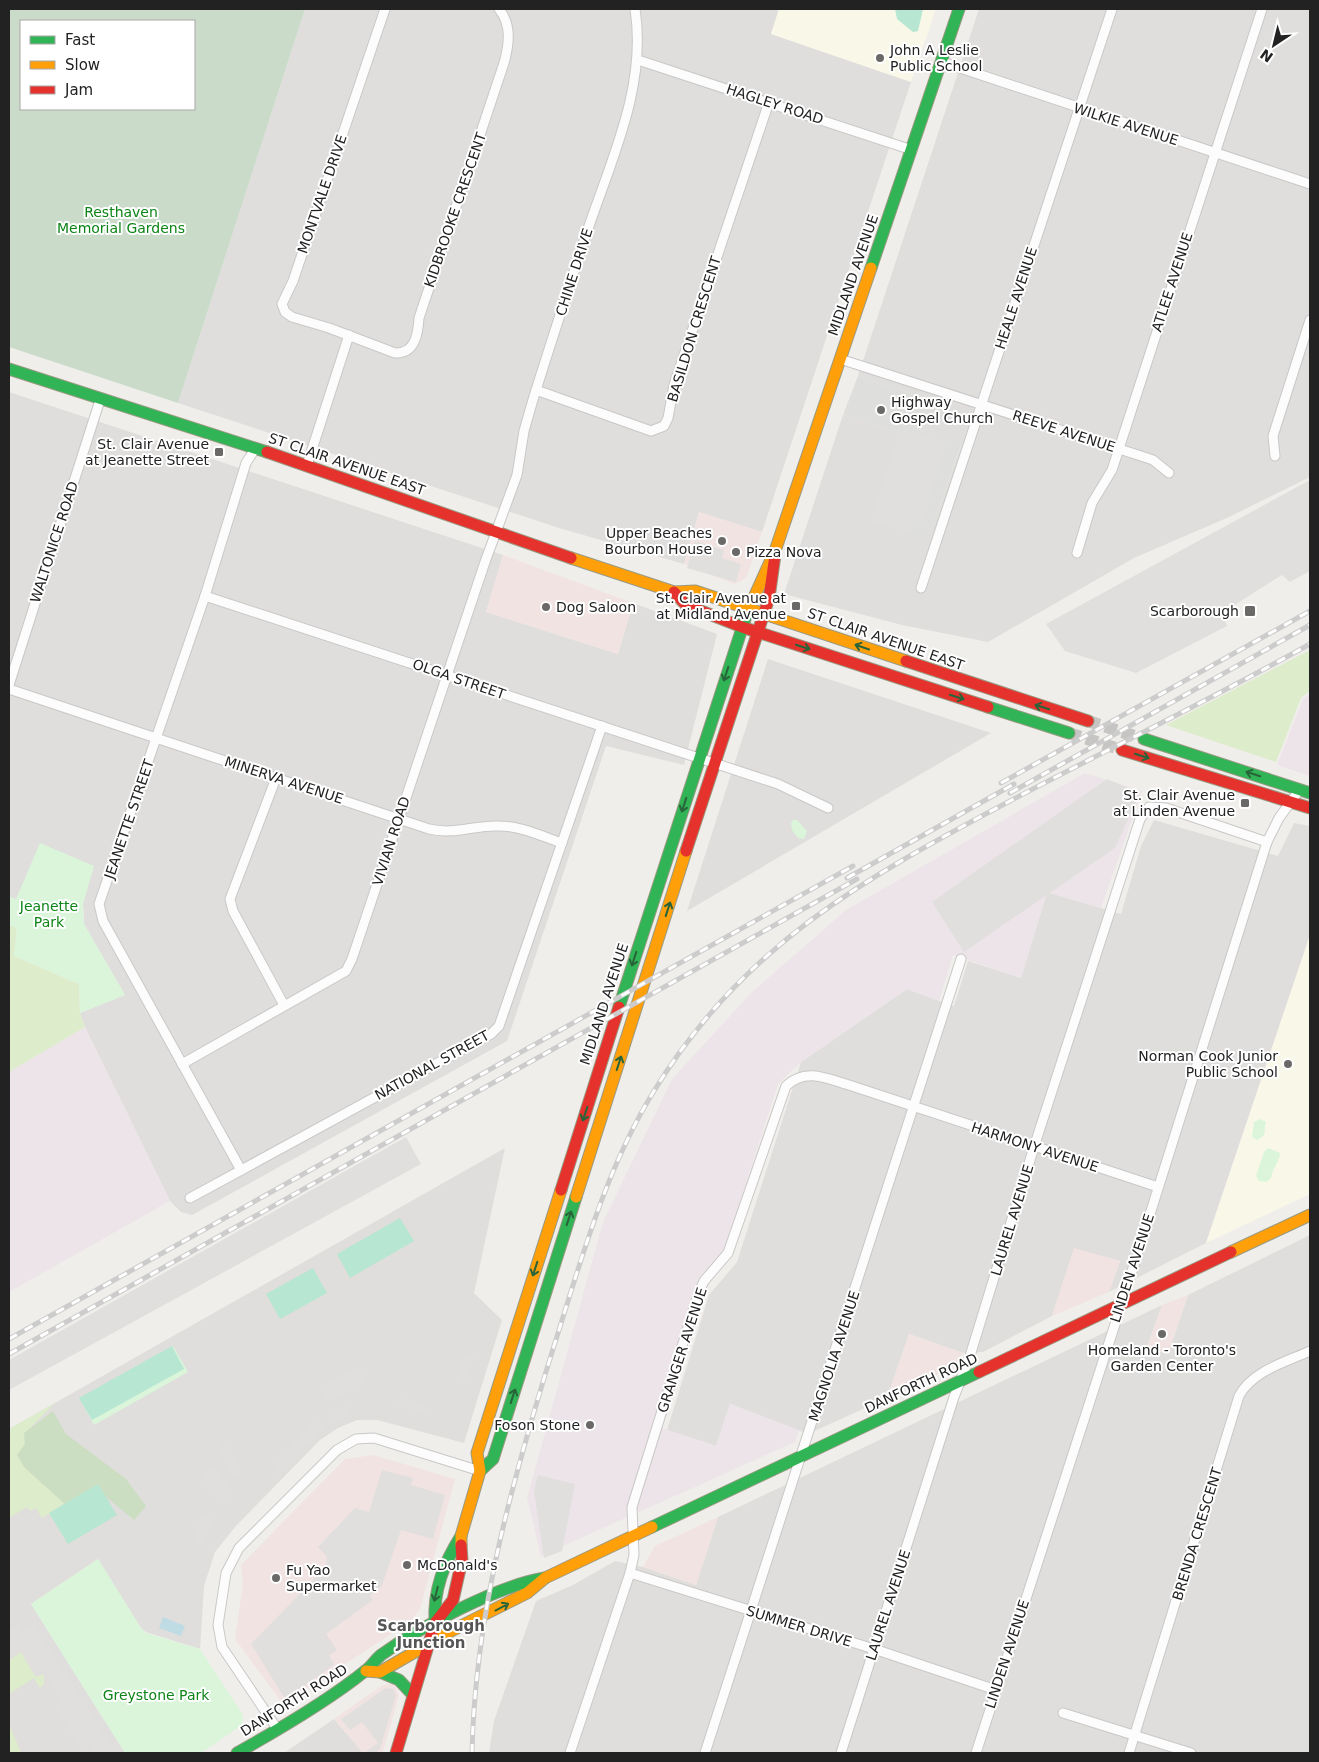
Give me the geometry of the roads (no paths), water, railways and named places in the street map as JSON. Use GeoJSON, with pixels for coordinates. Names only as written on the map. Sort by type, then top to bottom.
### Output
{"type":"FeatureCollection","features":[{"type":"Feature","properties":{"kind":"main road","name":"MIDLAND AVENUE"},"geometry":{"type":"LineString","coordinates":[[396,1753],[435,1623],[453,1600],[462,1560],[461,1536],[480,1471],[477,1453],[699,758],[742,627],[762,576],[775,551],[959,9]]}},
{"type":"Feature","properties":{"kind":"main road","name":"ST CLAIR AVENUE EAST"},"geometry":{"type":"LineString","coordinates":[[9,369],[100,400],[307,465],[496,533],[674,592],[695,592],[1088,722]]}},
{"type":"Feature","properties":{"kind":"main road","name":"MIDLAND AVENUE"},"geometry":{"type":"LineString","coordinates":[[480,1471],[493,1459],[714,763],[756,632],[769,598],[775,551]]}},
{"type":"Feature","properties":{"kind":"main road","name":"ST CLAIR AVENUE EAST"},"geometry":{"type":"LineString","coordinates":[[674,592],[686,605],[756,632],[1069,733]]}},
{"type":"Feature","properties":{"kind":"main road"},"geometry":{"type":"LineString","coordinates":[[1144,739],[1305,791]]}},
{"type":"Feature","properties":{"kind":"main road"},"geometry":{"type":"LineString","coordinates":[[1122,750],[1310,808]]}},
{"type":"Feature","properties":{"kind":"main road","name":"DANFORTH ROAD"},"geometry":{"type":"LineString","coordinates":[[366,1671],[380,1672],[527,1593],[545,1578],[1310,1215]]}},
{"type":"Feature","properties":{"kind":"main road","name":"MIDLAND AVENUE"},"geometry":{"type":"LineString","coordinates":[[435,1623],[433,1608],[446,1557],[461,1536]]}},
{"type":"Feature","properties":{"kind":"main road","name":"DANFORTH ROAD"},"geometry":{"type":"LineString","coordinates":[[237,1753],[278,1730],[366,1671],[380,1656],[435,1623],[509,1586],[524,1581],[545,1578]]}},
{"type":"Feature","properties":{"kind":"main road"},"geometry":{"type":"LineString","coordinates":[[380,1672],[399,1680],[413,1694]]}},
{"type":"Feature","properties":{"kind":"street","name":"MONTVALE DRIVE"},"geometry":{"type":"LineString","coordinates":[[350,335],[292,317],[285,312],[282,304],[293,281],[385,9]]}},
{"type":"Feature","properties":{"kind":"street","name":"KIDBROOKE CRESCENT"},"geometry":{"type":"LineString","coordinates":[[350,335],[395,353],[404,353],[411,349],[419,318],[507,51],[508,28],[499,9]]}},
{"type":"Feature","properties":{"kind":"street","name":"CHINE DRIVE"},"geometry":{"type":"LineString","coordinates":[[496,533],[517,475],[524,432],[536,390],[624,122],[638,60],[635,9]]}},
{"type":"Feature","properties":{"kind":"street","name":"HEALE AVENUE"},"geometry":{"type":"LineString","coordinates":[[922,588],[1112,9]]}},
{"type":"Feature","properties":{"kind":"street","name":"ATLEE AVENUE"},"geometry":{"type":"LineString","coordinates":[[1077,553],[1092,503],[1107,480],[1118,449],[1262,9]]}},
{"type":"Feature","properties":{"kind":"street","name":"HAGLEY ROAD"},"geometry":{"type":"LineString","coordinates":[[638,60],[912,150]]}},
{"type":"Feature","properties":{"kind":"street","name":"WILKIE AVENUE"},"geometry":{"type":"LineString","coordinates":[[942,62],[1079,109],[1310,184]]}},
{"type":"Feature","properties":{"kind":"street","name":"BASILDON CRESCENT"},"geometry":{"type":"LineString","coordinates":[[536,390],[651,431],[664,426],[668,418],[674,385],[769,102]]}},
{"type":"Feature","properties":{"kind":"street"},"geometry":{"type":"LineString","coordinates":[[1275,456],[1273,436],[1310,320]]}},
{"type":"Feature","properties":{"kind":"street"},"geometry":{"type":"LineString","coordinates":[[307,465],[350,335]]}},
{"type":"Feature","properties":{"kind":"street","name":"REEVE AVENUE"},"geometry":{"type":"LineString","coordinates":[[840,359],[1153,460],[1169,473]]}},
{"type":"Feature","properties":{"kind":"street","name":"WALTONICE ROAD"},"geometry":{"type":"LineString","coordinates":[[9,687],[100,400]]}},
{"type":"Feature","properties":{"kind":"street","name":"JEANETTE STREET"},"geometry":{"type":"LineString","coordinates":[[241,1170],[103,921],[99,909],[100,901],[205,596],[246,463],[255,449]]}},
{"type":"Feature","properties":{"kind":"street","name":"VIVIAN ROAD"},"geometry":{"type":"LineString","coordinates":[[182,1064],[346,971],[496,533]]}},
{"type":"Feature","properties":{"kind":"street","name":"OLGA STREET"},"geometry":{"type":"LineString","coordinates":[[205,596],[778,784],[828,808]]}},
{"type":"Feature","properties":{"kind":"street","name":"MINERVA AVENUE"},"geometry":{"type":"LineString","coordinates":[[9,687],[429,829],[449,832],[498,826],[519,828],[562,843]]}},
{"type":"Feature","properties":{"kind":"street","name":"NATIONAL STREET"},"geometry":{"type":"LineString","coordinates":[[190,1198],[491,1034],[499,1026],[602,726]]}},
{"type":"Feature","properties":{"kind":"street"},"geometry":{"type":"LineString","coordinates":[[276,778],[230,899],[233,911],[284,1005]]}},
{"type":"Feature","properties":{"kind":"street","name":"LINDEN AVENUE"},"geometry":{"type":"LineString","coordinates":[[976,1753],[1121,1305],[1267,842],[1290,802],[1305,791]]}},
{"type":"Feature","properties":{"kind":"street","name":"LAUREL AVENUE"},"geometry":{"type":"LineString","coordinates":[[840,1753],[960,1381],[970,1356],[1034,1147],[1140,818],[1146,808],[1166,808],[1267,842]]}},
{"type":"Feature","properties":{"kind":"street","name":"MAGNOLIA AVENUE"},"geometry":{"type":"LineString","coordinates":[[705,1753],[961,959]]}},
{"type":"Feature","properties":{"kind":"street","name":"GRANGER AVENUE"},"geometry":{"type":"LineString","coordinates":[[570,1753],[630,1573],[634,1555],[632,1507],[699,1292],[704,1281],[728,1253],[786,1086],[794,1078],[803,1075],[815,1076],[852,1086],[913,1107]]}},
{"type":"Feature","properties":{"kind":"street","name":"HARMONY AVENUE"},"geometry":{"type":"LineString","coordinates":[[913,1107],[1158,1187]]}},
{"type":"Feature","properties":{"kind":"street","name":"BRENDA CRESCENT"},"geometry":{"type":"LineString","coordinates":[[1129,1753],[1239,1396],[1250,1381],[1268,1370],[1310,1351]]}},
{"type":"Feature","properties":{"kind":"street"},"geometry":{"type":"LineString","coordinates":[[278,1730],[226,1657],[220,1642],[218,1625],[226,1573],[237,1550],[338,1449],[352,1440],[376,1439],[480,1471]]}},
{"type":"Feature","properties":{"kind":"street","name":"SUMMER DRIVE"},"geometry":{"type":"LineString","coordinates":[[630,1573],[874,1649],[996,1690]]}},
{"type":"Feature","properties":{"kind":"street"},"geometry":{"type":"LineString","coordinates":[[1063,1713],[1191,1753]]}},
{"type":"Feature","properties":{"kind":"water"},"geometry":{"type":"Polygon","coordinates":[[[163,1617],[185,1626],[181,1636],[159,1628],[163,1617]]]}},
{"type":"Feature","properties":{"kind":"tunnel"},"geometry":{"type":"LineString","coordinates":[[1088,721],[1144,739]]}},
{"type":"Feature","properties":{"kind":"tunnel"},"geometry":{"type":"LineString","coordinates":[[1069,733],[1122,750]]}},
{"type":"Feature","properties":{"kind":"railway"},"geometry":{"type":"LineString","coordinates":[[1001,783],[1310,611]]}},
{"type":"Feature","properties":{"kind":"railway"},"geometry":{"type":"LineString","coordinates":[[1010,793],[1310,625]]}},
{"type":"Feature","properties":{"kind":"railway"},"geometry":{"type":"LineString","coordinates":[[472,1753],[480,1650],[498,1548],[523,1449],[553,1349],[584,1250],[621,1152],[654,1091],[689,1040],[727,995],[768,955],[811,920],[857,888],[957,830],[1310,644]]}},
{"type":"Feature","properties":{"kind":"railway"},"geometry":{"type":"LineString","coordinates":[[847,878],[1014,784]]}},
{"type":"Feature","properties":{"kind":"railway"},"geometry":{"type":"LineString","coordinates":[[9,1339],[853,866]]}},
{"type":"Feature","properties":{"kind":"railway"},"geometry":{"type":"LineString","coordinates":[[9,1354],[857,879]]}},
{"type":"Feature","properties":{"kind":"place","name":"John A Leslie Public School"},"geometry":{"type":"Point","coordinates":[880,58]}},
{"type":"Feature","properties":{"kind":"place","name":"Highway Gospel Church"},"geometry":{"type":"Point","coordinates":[881,410]}},
{"type":"Feature","properties":{"kind":"place","name":"St. Clair Avenue at Jeanette Street"},"geometry":{"type":"Point","coordinates":[219,452]}},
{"type":"Feature","properties":{"kind":"place","name":"Upper Beaches Bourbon House"},"geometry":{"type":"Point","coordinates":[722,541]}},
{"type":"Feature","properties":{"kind":"place","name":"Pizza Nova"},"geometry":{"type":"Point","coordinates":[736,552]}},
{"type":"Feature","properties":{"kind":"place","name":"St. Clair Avenue at at Midland Avenue"},"geometry":{"type":"Point","coordinates":[796,606]}},
{"type":"Feature","properties":{"kind":"place","name":"Dog Saloon"},"geometry":{"type":"Point","coordinates":[546,607]}},
{"type":"Feature","properties":{"kind":"place","name":"Scarborough"},"geometry":{"type":"Point","coordinates":[1250,611]}},
{"type":"Feature","properties":{"kind":"place","name":"St. Clair Avenue at Linden Avenue"},"geometry":{"type":"Point","coordinates":[1245,803]}},
{"type":"Feature","properties":{"kind":"place","name":"Norman Cook Junior Public School"},"geometry":{"type":"Point","coordinates":[1288,1064]}},
{"type":"Feature","properties":{"kind":"place","name":"Homeland - Toronto's Garden Center"},"geometry":{"type":"Point","coordinates":[1162,1334]}},
{"type":"Feature","properties":{"kind":"place","name":"Foson Stone"},"geometry":{"type":"Point","coordinates":[590,1425]}},
{"type":"Feature","properties":{"kind":"place","name":"McDonald's"},"geometry":{"type":"Point","coordinates":[407,1565]}},
{"type":"Feature","properties":{"kind":"place","name":"Fu Yao Supermarket"},"geometry":{"type":"Point","coordinates":[276,1578]}},
{"type":"Feature","properties":{"kind":"district","name":"Scarborough Junction"},"geometry":{"type":"Point","coordinates":[431,1634]}},
{"type":"Feature","properties":{"kind":"park label","name":"Resthaven Memorial Gardens"},"geometry":{"type":"Point","coordinates":[121,220]}},
{"type":"Feature","properties":{"kind":"park label","name":"Jeanette Park"},"geometry":{"type":"Point","coordinates":[49,914]}},
{"type":"Feature","properties":{"kind":"park label","name":"Greystone Park"},"geometry":{"type":"Point","coordinates":[156,1695]}}]}
